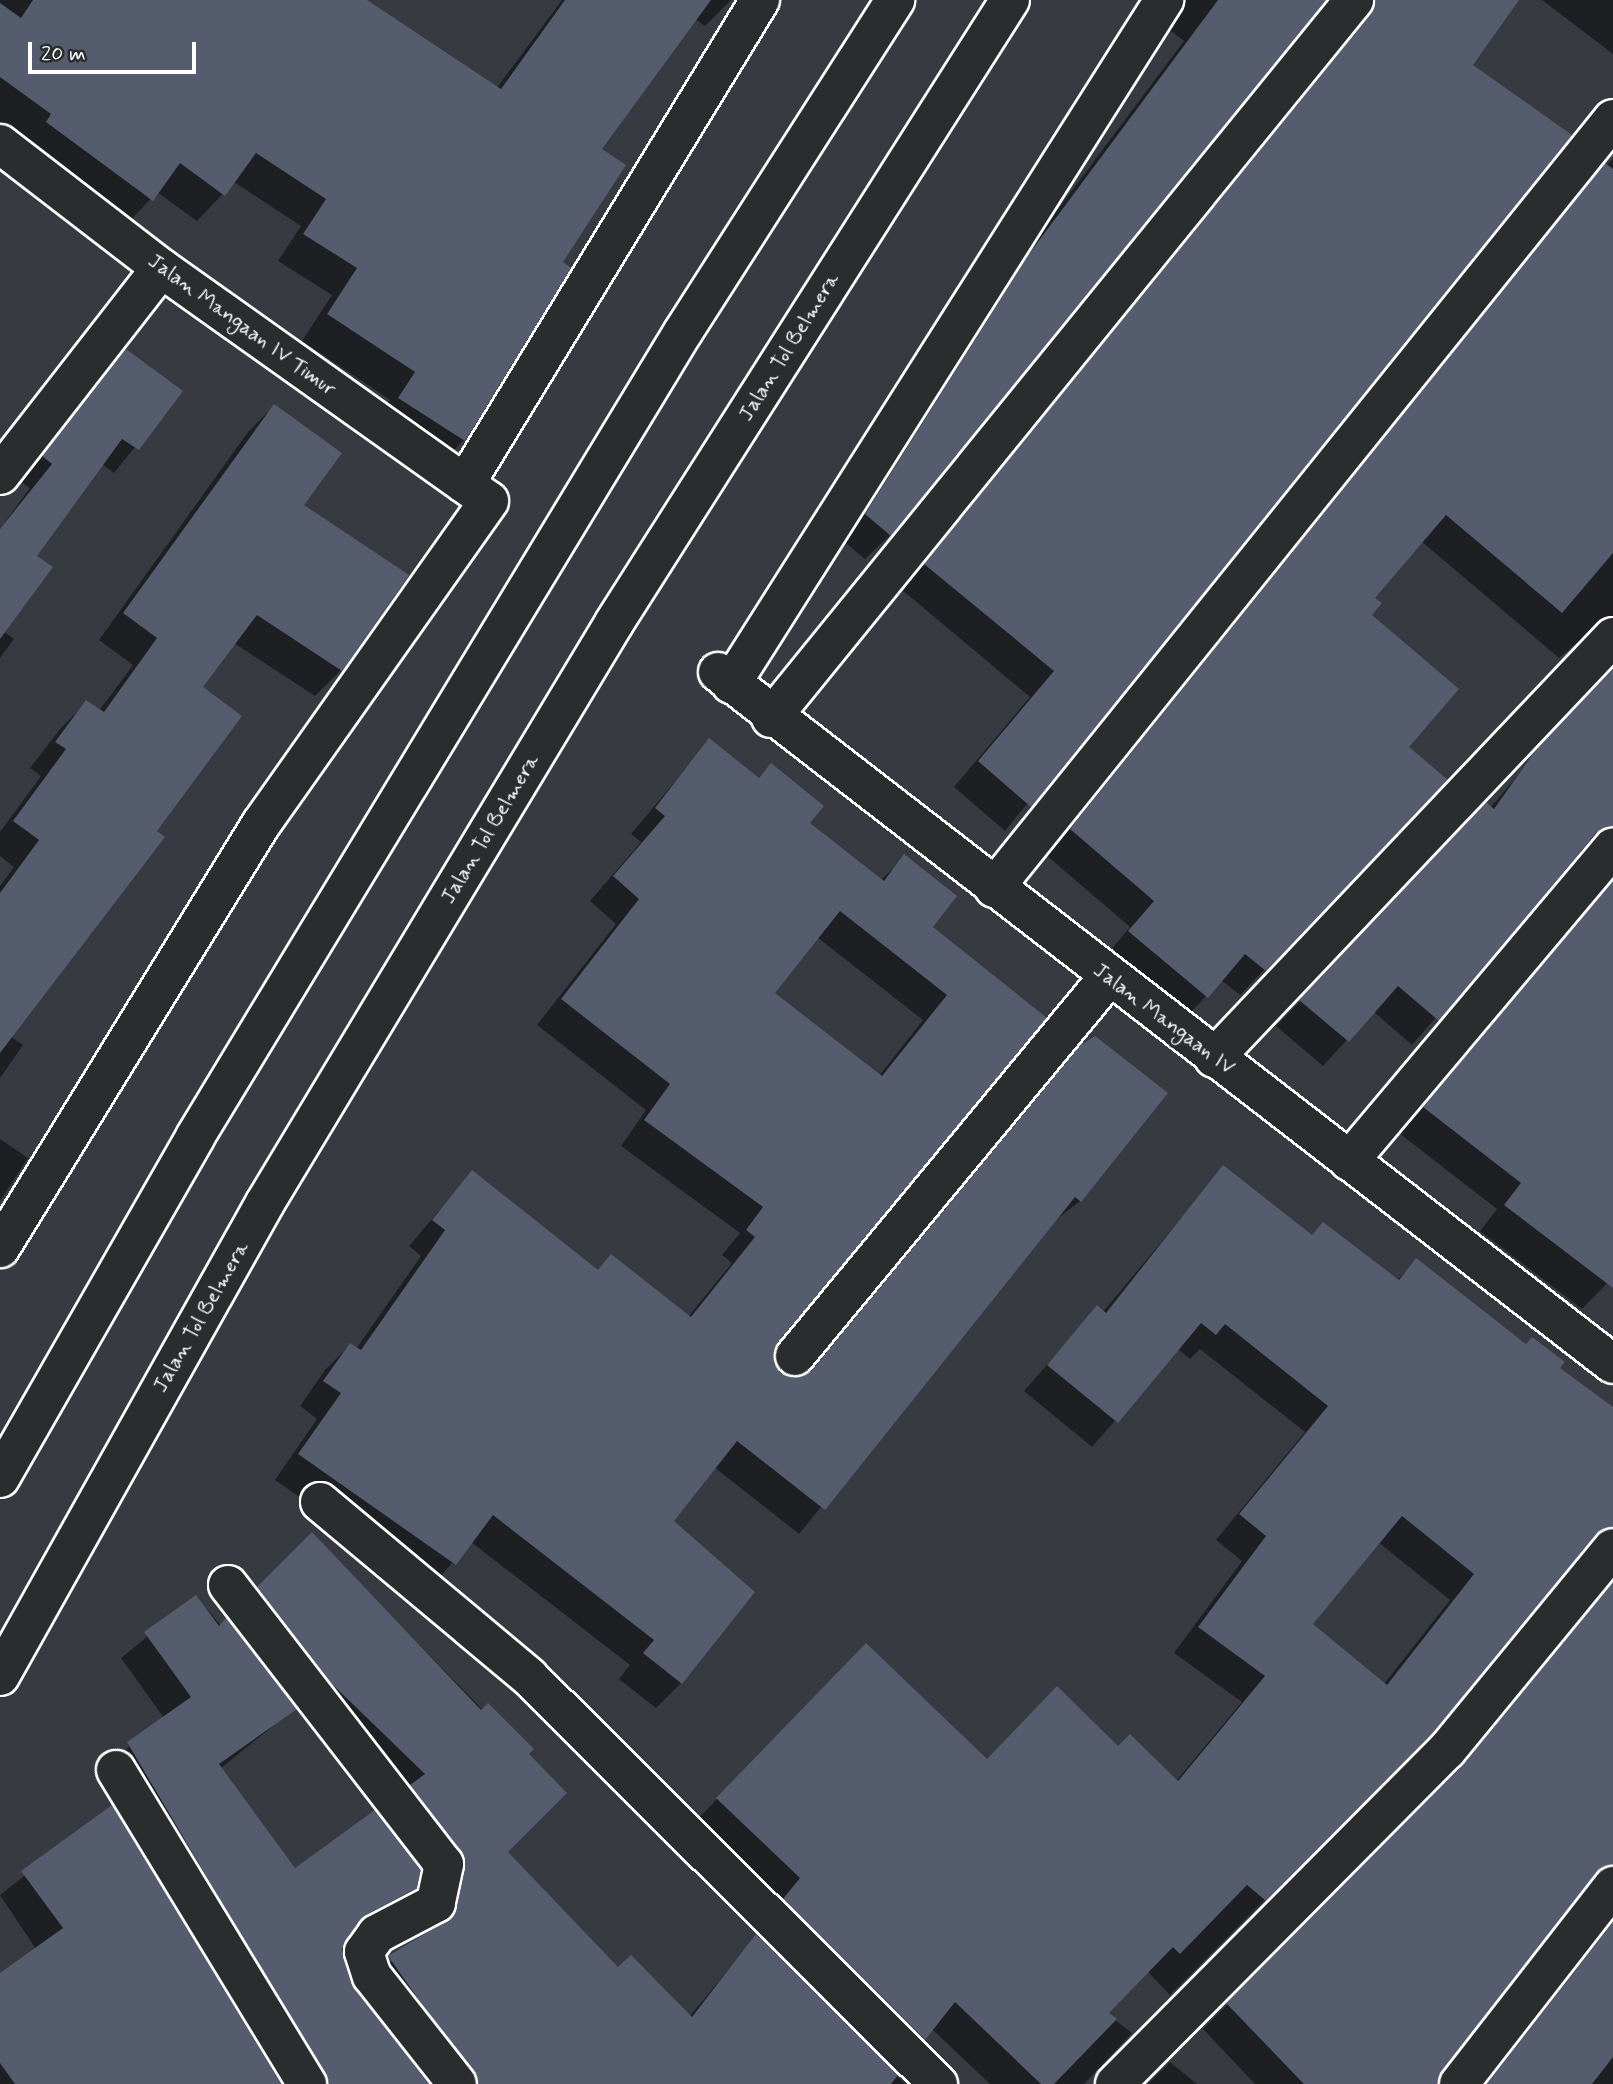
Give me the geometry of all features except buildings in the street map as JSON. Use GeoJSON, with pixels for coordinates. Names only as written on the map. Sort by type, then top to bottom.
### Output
{"type":"FeatureCollection","features":[{"type":"Feature","properties":{"kind":"main road"},"geometry":{"type":"LineString","coordinates":[[6,1224],[477,492],[760,0]]}},
{"type":"Feature","properties":{"kind":"main road"},"geometry":{"type":"LineString","coordinates":[[0,1478],[195,1137],[683,332],[895,0]]}},
{"type":"Feature","properties":{"kind":"main road","name":"Jalan Tol Belmera"},"geometry":{"type":"LineString","coordinates":[[0,1676],[265,1203],[614,623],[1010,0]]}},
{"type":"Feature","properties":{"kind":"main road","name":"Jalan Mangaan IV"},"geometry":{"type":"LineString","coordinates":[[1164,0],[724,678],[771,718],[1349,1161],[1609,1353]]}},
{"type":"Feature","properties":{"kind":"main road"},"geometry":{"type":"LineString","coordinates":[[771,718],[1354,0]]}},
{"type":"Feature","properties":{"kind":"main road"},"geometry":{"type":"LineString","coordinates":[[994,888],[1613,119]]}},
{"type":"Feature","properties":{"kind":"main road","name":"Jalan Mangaan IV Timur"},"geometry":{"type":"LineString","coordinates":[[0,144],[161,268],[477,492]]}},
{"type":"Feature","properties":{"kind":"main road"},"geometry":{"type":"LineString","coordinates":[[0,475],[161,268]]}},
{"type":"Feature","properties":{"kind":"main road"},"geometry":{"type":"LineString","coordinates":[[1214,1058],[1613,638]]}},
{"type":"Feature","properties":{"kind":"main road"},"geometry":{"type":"LineString","coordinates":[[1349,1161],[1613,847]]}},
{"type":"Feature","properties":{"kind":"main road"},"geometry":{"type":"LineString","coordinates":[[795,1356],[1109,977]]}},
{"type":"Feature","properties":{"kind":"main road"},"geometry":{"type":"LineString","coordinates":[[320,1502],[529,1677],[938,2084]]}},
{"type":"Feature","properties":{"kind":"main road"},"geometry":{"type":"LineString","coordinates":[[1115,2084],[1447,1751],[1613,1548]]}},
{"type":"Feature","properties":{"kind":"main road"},"geometry":{"type":"LineString","coordinates":[[228,1586],[444,1864],[436,1903],[377,1934],[364,1952],[372,1976],[457,2084]]}},
{"type":"Feature","properties":{"kind":"main road"},"geometry":{"type":"LineString","coordinates":[[116,1770],[307,2084]]}},
{"type":"Feature","properties":{"kind":"main road"},"geometry":{"type":"LineString","coordinates":[[1460,2084],[1613,1886]]}}]}
